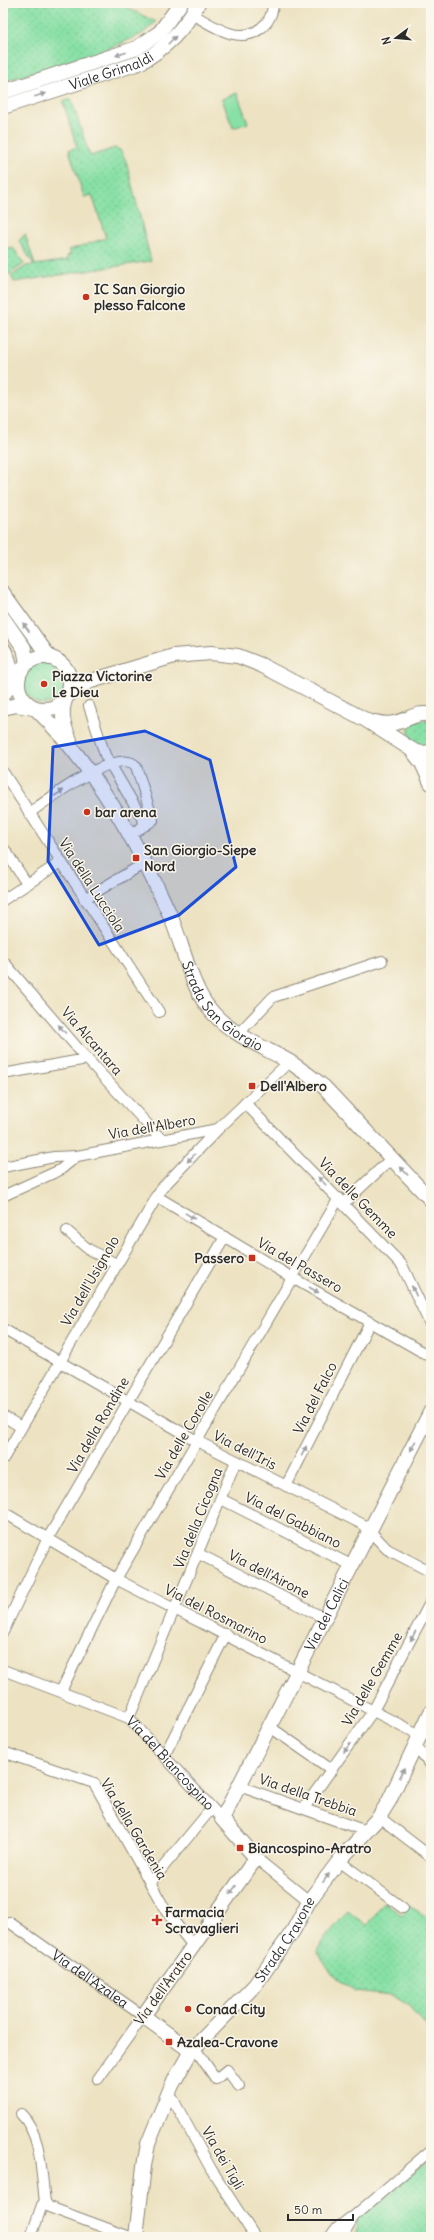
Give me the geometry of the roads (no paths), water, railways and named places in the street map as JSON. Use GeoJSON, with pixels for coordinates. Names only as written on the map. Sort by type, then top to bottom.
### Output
{"type":"FeatureCollection","features":[{"type":"Feature","properties":{"kind":"street"},"geometry":{"type":"LineString","coordinates":[[3,92],[137,48],[160,32],[181,3]]}},
{"type":"Feature","properties":{"kind":"street"},"geometry":{"type":"LineString","coordinates":[[195,9],[225,32],[247,35],[264,25],[272,13],[273,3]]}},
{"type":"Feature","properties":{"kind":"street","name":"Viale Grimaldi"},"geometry":{"type":"LineString","coordinates":[[3,107],[138,63],[159,52],[169,43],[195,9]]}},
{"type":"Feature","properties":{"kind":"street"},"geometry":{"type":"LineString","coordinates":[[3,593],[50,658],[65,667],[71,691],[62,708],[63,722],[79,759]]}},
{"type":"Feature","properties":{"kind":"street"},"geometry":{"type":"LineString","coordinates":[[3,618],[24,648],[16,678]]}},
{"type":"Feature","properties":{"kind":"street"},"geometry":{"type":"LineString","coordinates":[[3,645],[9,654],[20,694],[79,759]]}},
{"type":"Feature","properties":{"kind":"street"},"geometry":{"type":"LineString","coordinates":[[3,708],[17,705],[48,710],[60,704],[71,691],[164,658],[200,653],[224,654],[238,656],[261,665],[366,720],[409,747],[422,753],[431,752]]}},
{"type":"Feature","properties":{"kind":"street"},"geometry":{"type":"LineString","coordinates":[[9,654],[16,678]]}},
{"type":"Feature","properties":{"kind":"street"},"geometry":{"type":"LineString","coordinates":[[16,678],[38,658],[50,658]]}},
{"type":"Feature","properties":{"kind":"street"},"geometry":{"type":"LineString","coordinates":[[89,706],[109,764],[146,825]]}},
{"type":"Feature","properties":{"kind":"street"},"geometry":{"type":"LineString","coordinates":[[431,707],[404,729],[404,737],[409,747],[422,763],[431,783]]}},
{"type":"Feature","properties":{"kind":"street"},"geometry":{"type":"LineString","coordinates":[[366,720],[388,725],[420,716]]}},
{"type":"Feature","properties":{"kind":"street","name":"Strada San Giorgio"},"geometry":{"type":"LineString","coordinates":[[79,759],[130,835],[145,863],[170,916],[201,998],[216,1018],[289,1062],[324,1087],[431,1200]]}},
{"type":"Feature","properties":{"kind":"street"},"geometry":{"type":"LineString","coordinates":[[29,813],[102,766],[124,760],[133,763],[136,766],[153,820],[130,835]]}},
{"type":"Feature","properties":{"kind":"street","name":"Via della Lucciola"},"geometry":{"type":"LineString","coordinates":[[3,772],[84,899],[159,1012]]}},
{"type":"Feature","properties":{"kind":"street"},"geometry":{"type":"LineString","coordinates":[[3,847],[27,884]]}},
{"type":"Feature","properties":{"kind":"street"},"geometry":{"type":"LineString","coordinates":[[3,900],[61,862]]}},
{"type":"Feature","properties":{"kind":"street"},"geometry":{"type":"LineString","coordinates":[[84,899],[145,863]]}},
{"type":"Feature","properties":{"kind":"street","name":"Via Alcantara"},"geometry":{"type":"LineString","coordinates":[[3,961],[87,1059],[161,1139]]}},
{"type":"Feature","properties":{"kind":"street"},"geometry":{"type":"LineString","coordinates":[[239,1033],[273,997],[382,961]]}},
{"type":"Feature","properties":{"kind":"street"},"geometry":{"type":"LineString","coordinates":[[3,1074],[87,1059]]}},
{"type":"Feature","properties":{"kind":"street"},"geometry":{"type":"LineString","coordinates":[[218,1129],[289,1062]]}},
{"type":"Feature","properties":{"kind":"street","name":"Via delle Gemme"},"geometry":{"type":"LineString","coordinates":[[245,1103],[341,1200],[402,1265],[431,1326]]}},
{"type":"Feature","properties":{"kind":"street","name":"Via dell'Albero"},"geometry":{"type":"LineString","coordinates":[[3,1196],[60,1170],[77,1156],[218,1129]]}},
{"type":"Feature","properties":{"kind":"street","name":"Via dell'Usignolo"},"geometry":{"type":"LineString","coordinates":[[3,1459],[156,1196],[218,1129]]}},
{"type":"Feature","properties":{"kind":"street"},"geometry":{"type":"LineString","coordinates":[[3,1167],[54,1157],[77,1156]]}},
{"type":"Feature","properties":{"kind":"street","name":"Via delle Corolle"},"geometry":{"type":"LineString","coordinates":[[61,1691],[116,1579],[291,1277],[341,1200],[392,1158]]}},
{"type":"Feature","properties":{"kind":"street","name":"Via del Passero"},"geometry":{"type":"LineString","coordinates":[[156,1196],[291,1277],[431,1357]]}},
{"type":"Feature","properties":{"kind":"street"},"geometry":{"type":"LineString","coordinates":[[67,1231],[88,1249],[116,1264]]}},
{"type":"Feature","properties":{"kind":"street","name":"Via della Rondine"},"geometry":{"type":"LineString","coordinates":[[3,1632],[48,1538],[225,1237]]}},
{"type":"Feature","properties":{"kind":"street","name":"Via del Falco"},"geometry":{"type":"LineString","coordinates":[[286,1486],[370,1322]]}},
{"type":"Feature","properties":{"kind":"street","name":"Via dell'Iris"},"geometry":{"type":"LineString","coordinates":[[3,1329],[197,1441],[364,1525],[387,1550],[431,1572]]}},
{"type":"Feature","properties":{"kind":"street","name":"Via dei Calici"},"geometry":{"type":"LineString","coordinates":[[222,1819],[326,1619],[431,1411]]}},
{"type":"Feature","properties":{"kind":"street"},"geometry":{"type":"LineString","coordinates":[[3,1416],[21,1427]]}},
{"type":"Feature","properties":{"kind":"street","name":"Via della Cicogna"},"geometry":{"type":"LineString","coordinates":[[129,1718],[176,1610],[236,1461]]}},
{"type":"Feature","properties":{"kind":"street","name":"Via del Gabbiano"},"geometry":{"type":"LineString","coordinates":[[221,1499],[353,1566]]}},
{"type":"Feature","properties":{"kind":"street","name":"Via del Rosmarino"},"geometry":{"type":"LineString","coordinates":[[3,1512],[116,1579],[226,1634],[373,1711],[418,1740]]}},
{"type":"Feature","properties":{"kind":"street","name":"Via dell'Airone"},"geometry":{"type":"LineString","coordinates":[[199,1554],[326,1619]]}},
{"type":"Feature","properties":{"kind":"street","name":"Via delle Gemme"},"geometry":{"type":"LineString","coordinates":[[304,1808],[373,1711],[431,1601]]}},
{"type":"Feature","properties":{"kind":"street"},"geometry":{"type":"LineString","coordinates":[[164,1756],[226,1634]]}},
{"type":"Feature","properties":{"kind":"street","name":"Via del Biancospino"},"geometry":{"type":"LineString","coordinates":[[4,1672],[61,1691],[129,1718],[256,1858],[309,1901]]}},
{"type":"Feature","properties":{"kind":"street","name":"Strada Cravone"},"geometry":{"type":"LineString","coordinates":[[136,2237],[145,2154],[169,2092],[192,2049],[255,1985],[292,1930],[309,1901],[339,1860],[379,1818],[389,1801],[431,1712]]}},
{"type":"Feature","properties":{"kind":"street"},"geometry":{"type":"LineString","coordinates":[[270,1727],[332,1770]]}},
{"type":"Feature","properties":{"kind":"street"},"geometry":{"type":"LineString","coordinates":[[418,1740],[431,1765]]}},
{"type":"Feature","properties":{"kind":"street","name":"Via della Gardenia"},"geometry":{"type":"LineString","coordinates":[[3,1752],[94,1783],[166,1911],[193,1946]]}},
{"type":"Feature","properties":{"kind":"street","name":"Via della Trebbia"},"geometry":{"type":"LineString","coordinates":[[239,1786],[366,1831]]}},
{"type":"Feature","properties":{"kind":"street"},"geometry":{"type":"LineString","coordinates":[[150,1883],[212,1808]]}},
{"type":"Feature","properties":{"kind":"street"},"geometry":{"type":"LineString","coordinates":[[379,1818],[431,1857]]}},
{"type":"Feature","properties":{"kind":"street","name":"Via dell'Aratro"},"geometry":{"type":"LineString","coordinates":[[98,2080],[256,1858]]}},
{"type":"Feature","properties":{"kind":"street"},"geometry":{"type":"LineString","coordinates":[[339,1860],[403,1908]]}},
{"type":"Feature","properties":{"kind":"street","name":"Via dell'Azalea"},"geometry":{"type":"LineString","coordinates":[[9,1922],[192,2049]]}},
{"type":"Feature","properties":{"kind":"street"},"geometry":{"type":"LineString","coordinates":[[192,2049],[216,2078],[227,2070],[238,2086]]}},
{"type":"Feature","properties":{"kind":"street","name":"Via dei Tigli"},"geometry":{"type":"LineString","coordinates":[[169,2092],[211,2169],[255,2237]]}},
{"type":"Feature","properties":{"kind":"street"},"geometry":{"type":"LineString","coordinates":[[21,2114],[35,2138],[45,2202],[49,2207],[130,2237]]}},
{"type":"Feature","properties":{"kind":"street"},"geometry":{"type":"LineString","coordinates":[[330,2237],[335,2230],[354,2216],[431,2150]]}},
{"type":"Feature","properties":{"kind":"street"},"geometry":{"type":"LineString","coordinates":[[31,2237],[42,2205],[45,2202]]}},
{"type":"Feature","properties":{"kind":"street"},"geometry":{"type":"LineString","coordinates":[[342,2237],[354,2216]]}},
{"type":"Feature","properties":{"kind":"place","name":"IC San Giorgio plesso Falcone"},"geometry":{"type":"Point","coordinates":[86,297]}},
{"type":"Feature","properties":{"kind":"place","name":"Piazza Victorine Le Dieu"},"geometry":{"type":"Point","coordinates":[44,684]}},
{"type":"Feature","properties":{"kind":"place","name":"bar arena"},"geometry":{"type":"Point","coordinates":[87,812]}},
{"type":"Feature","properties":{"kind":"place","name":"San Giorgio-Siepe Nord"},"geometry":{"type":"Point","coordinates":[136,858]}},
{"type":"Feature","properties":{"kind":"place","name":"Dell'Albero"},"geometry":{"type":"Point","coordinates":[252,1086]}},
{"type":"Feature","properties":{"kind":"place","name":"Passero"},"geometry":{"type":"Point","coordinates":[252,1258]}},
{"type":"Feature","properties":{"kind":"place","name":"Biancospino-Aratro"},"geometry":{"type":"Point","coordinates":[240,1848]}},
{"type":"Feature","properties":{"kind":"place","name":"Farmacia Scravaglieri"},"geometry":{"type":"Point","coordinates":[157,1920]}},
{"type":"Feature","properties":{"kind":"place","name":"Conad City"},"geometry":{"type":"Point","coordinates":[188,2009]}},
{"type":"Feature","properties":{"kind":"place","name":"Azalea-Cravone"},"geometry":{"type":"Point","coordinates":[169,2042]}}]}
